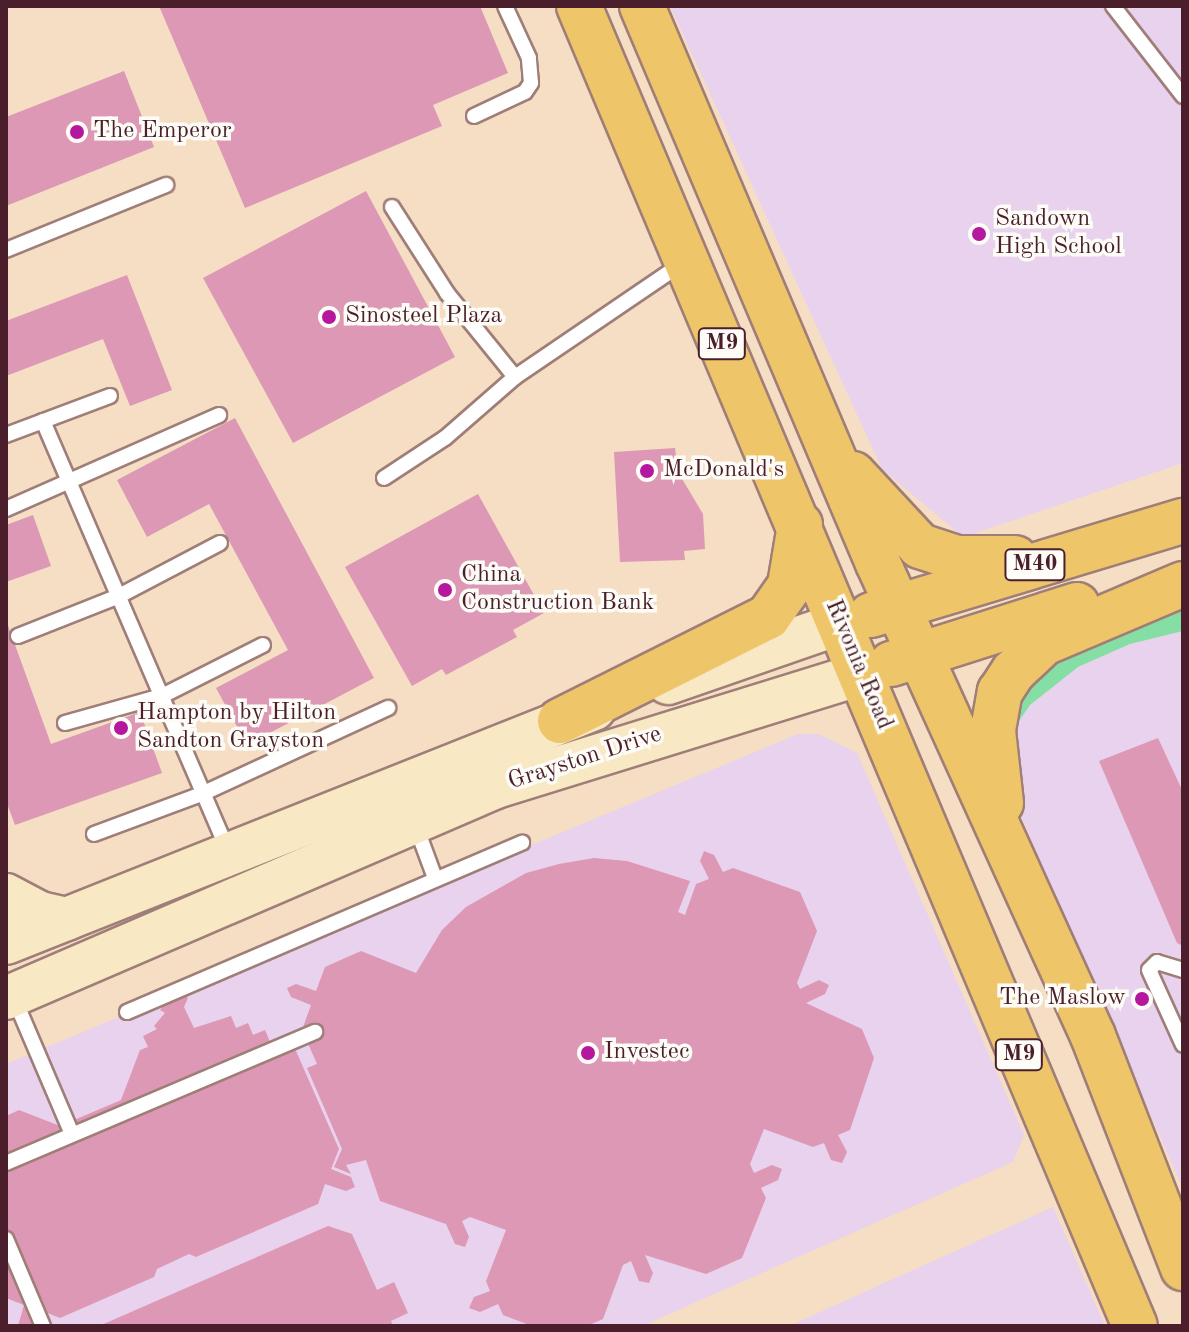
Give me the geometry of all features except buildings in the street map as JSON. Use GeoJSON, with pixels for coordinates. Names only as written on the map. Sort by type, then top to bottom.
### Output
{"type":"FeatureCollection","features":[{"type":"Feature","properties":{"kind":"main road","name":"Rivonia Road"},"geometry":{"type":"LineString","coordinates":[[579,6],[1135,1326]]}},
{"type":"Feature","properties":{"kind":"main road","name":"M9"},"geometry":{"type":"LineString","coordinates":[[642,6],[820,431],[1093,1036],[1183,1268]]}},
{"type":"Feature","properties":{"kind":"main road"},"geometry":{"type":"LineString","coordinates":[[820,431],[883,512],[928,549],[974,560],[1083,552]]}},
{"type":"Feature","properties":{"kind":"main road","name":"Grayston Drive"},"geometry":{"type":"LineString","coordinates":[[6,943],[560,721],[841,623],[1183,521]]}},
{"type":"Feature","properties":{"kind":"main road"},"geometry":{"type":"LineString","coordinates":[[560,721],[768,617],[790,585],[800,525]]}},
{"type":"Feature","properties":{"kind":"main road","name":"Grayston Drive"},"geometry":{"type":"LineString","coordinates":[[10,997],[413,820],[548,769],[1183,574]]}},
{"type":"Feature","properties":{"kind":"main road"},"geometry":{"type":"LineString","coordinates":[[1006,845],[993,730],[1007,679],[1044,643],[1183,584]]}},
{"type":"Feature","properties":{"kind":"main road"},"geometry":{"type":"LineString","coordinates":[[6,895],[31,909],[66,919]]}},
{"type":"Feature","properties":{"kind":"lane"},"geometry":{"type":"LineString","coordinates":[[474,116],[525,92],[531,83],[529,58],[505,6]]}},
{"type":"Feature","properties":{"kind":"lane"},"geometry":{"type":"LineString","coordinates":[[1113,6],[1183,96]]}},
{"type":"Feature","properties":{"kind":"lane"},"geometry":{"type":"LineString","coordinates":[[6,250],[166,185]]}},
{"type":"Feature","properties":{"kind":"lane"},"geometry":{"type":"LineString","coordinates":[[392,207],[447,293],[515,377]]}},
{"type":"Feature","properties":{"kind":"lane"},"geometry":{"type":"LineString","coordinates":[[384,478],[445,438],[515,377],[688,259]]}},
{"type":"Feature","properties":{"kind":"lane"},"geometry":{"type":"LineString","coordinates":[[6,435],[110,396]]}},
{"type":"Feature","properties":{"kind":"lane"},"geometry":{"type":"LineString","coordinates":[[6,509],[219,415]]}},
{"type":"Feature","properties":{"kind":"lane"},"geometry":{"type":"LineString","coordinates":[[43,421],[230,854]]}},
{"type":"Feature","properties":{"kind":"lane"},"geometry":{"type":"LineString","coordinates":[[18,636],[119,596],[220,543]]}},
{"type":"Feature","properties":{"kind":"lane"},"geometry":{"type":"LineString","coordinates":[[65,723],[162,696],[263,645]]}},
{"type":"Feature","properties":{"kind":"lane"},"geometry":{"type":"LineString","coordinates":[[94,834],[204,793],[388,708]]}},
{"type":"Feature","properties":{"kind":"lane"},"geometry":{"type":"LineString","coordinates":[[413,820],[435,878]]}},
{"type":"Feature","properties":{"kind":"lane"},"geometry":{"type":"LineString","coordinates":[[127,1012],[522,843]]}},
{"type":"Feature","properties":{"kind":"lane"},"geometry":{"type":"LineString","coordinates":[[1183,970],[1157,962],[1149,970],[1183,1045]]}},
{"type":"Feature","properties":{"kind":"lane"},"geometry":{"type":"LineString","coordinates":[[10,997],[72,1134]]}},
{"type":"Feature","properties":{"kind":"lane"},"geometry":{"type":"LineString","coordinates":[[6,1163],[315,1032]]}},
{"type":"Feature","properties":{"kind":"lane"},"geometry":{"type":"LineString","coordinates":[[6,1239],[43,1326]]}},
{"type":"Feature","properties":{"kind":"shaded area","name":"Sandown High School"},"geometry":{"type":"Polygon","coordinates":[[[670,6],[1183,6],[1183,463],[963,537],[882,469],[670,6]]]}},
{"type":"Feature","properties":{"kind":"shaded area","name":"The Maslow"},"geometry":{"type":"Polygon","coordinates":[[[1183,631],[1183,1189],[1018,809],[1012,731],[1030,705],[1078,667],[1130,644],[1183,631]]]}},
{"type":"Feature","properties":{"kind":"shaded area"},"geometry":{"type":"Polygon","coordinates":[[[798,734],[819,734],[857,753],[1024,1135],[1013,1162],[642,1326],[6,1326],[6,1064],[798,734]]]}},
{"type":"Feature","properties":{"kind":"shaded area"},"geometry":{"type":"Polygon","coordinates":[[[1053,1207],[1105,1326],[789,1326],[1053,1207]]]}},
{"type":"Feature","properties":{"kind":"green space"},"geometry":{"type":"Polygon","coordinates":[[[1183,587],[1183,631],[1130,644],[1078,667],[1030,705],[1012,731],[996,690],[1183,587]]]}},
{"type":"Feature","properties":{"kind":"place","name":"The Emperor"},"geometry":{"type":"Point","coordinates":[77,132]}},
{"type":"Feature","properties":{"kind":"place","name":"Sandown High School"},"geometry":{"type":"Point","coordinates":[979,234]}},
{"type":"Feature","properties":{"kind":"place","name":"Sinosteel Plaza"},"geometry":{"type":"Point","coordinates":[329,317]}},
{"type":"Feature","properties":{"kind":"place","name":"McDonald's"},"geometry":{"type":"Point","coordinates":[647,471]}},
{"type":"Feature","properties":{"kind":"place","name":"China Construction Bank"},"geometry":{"type":"Point","coordinates":[445,590]}},
{"type":"Feature","properties":{"kind":"place","name":"Hampton by Hilton Sandton Grayston"},"geometry":{"type":"Point","coordinates":[121,728]}},
{"type":"Feature","properties":{"kind":"place","name":"The Maslow"},"geometry":{"type":"Point","coordinates":[1142,999]}},
{"type":"Feature","properties":{"kind":"place","name":"Investec"},"geometry":{"type":"Point","coordinates":[588,1053]}}]}
